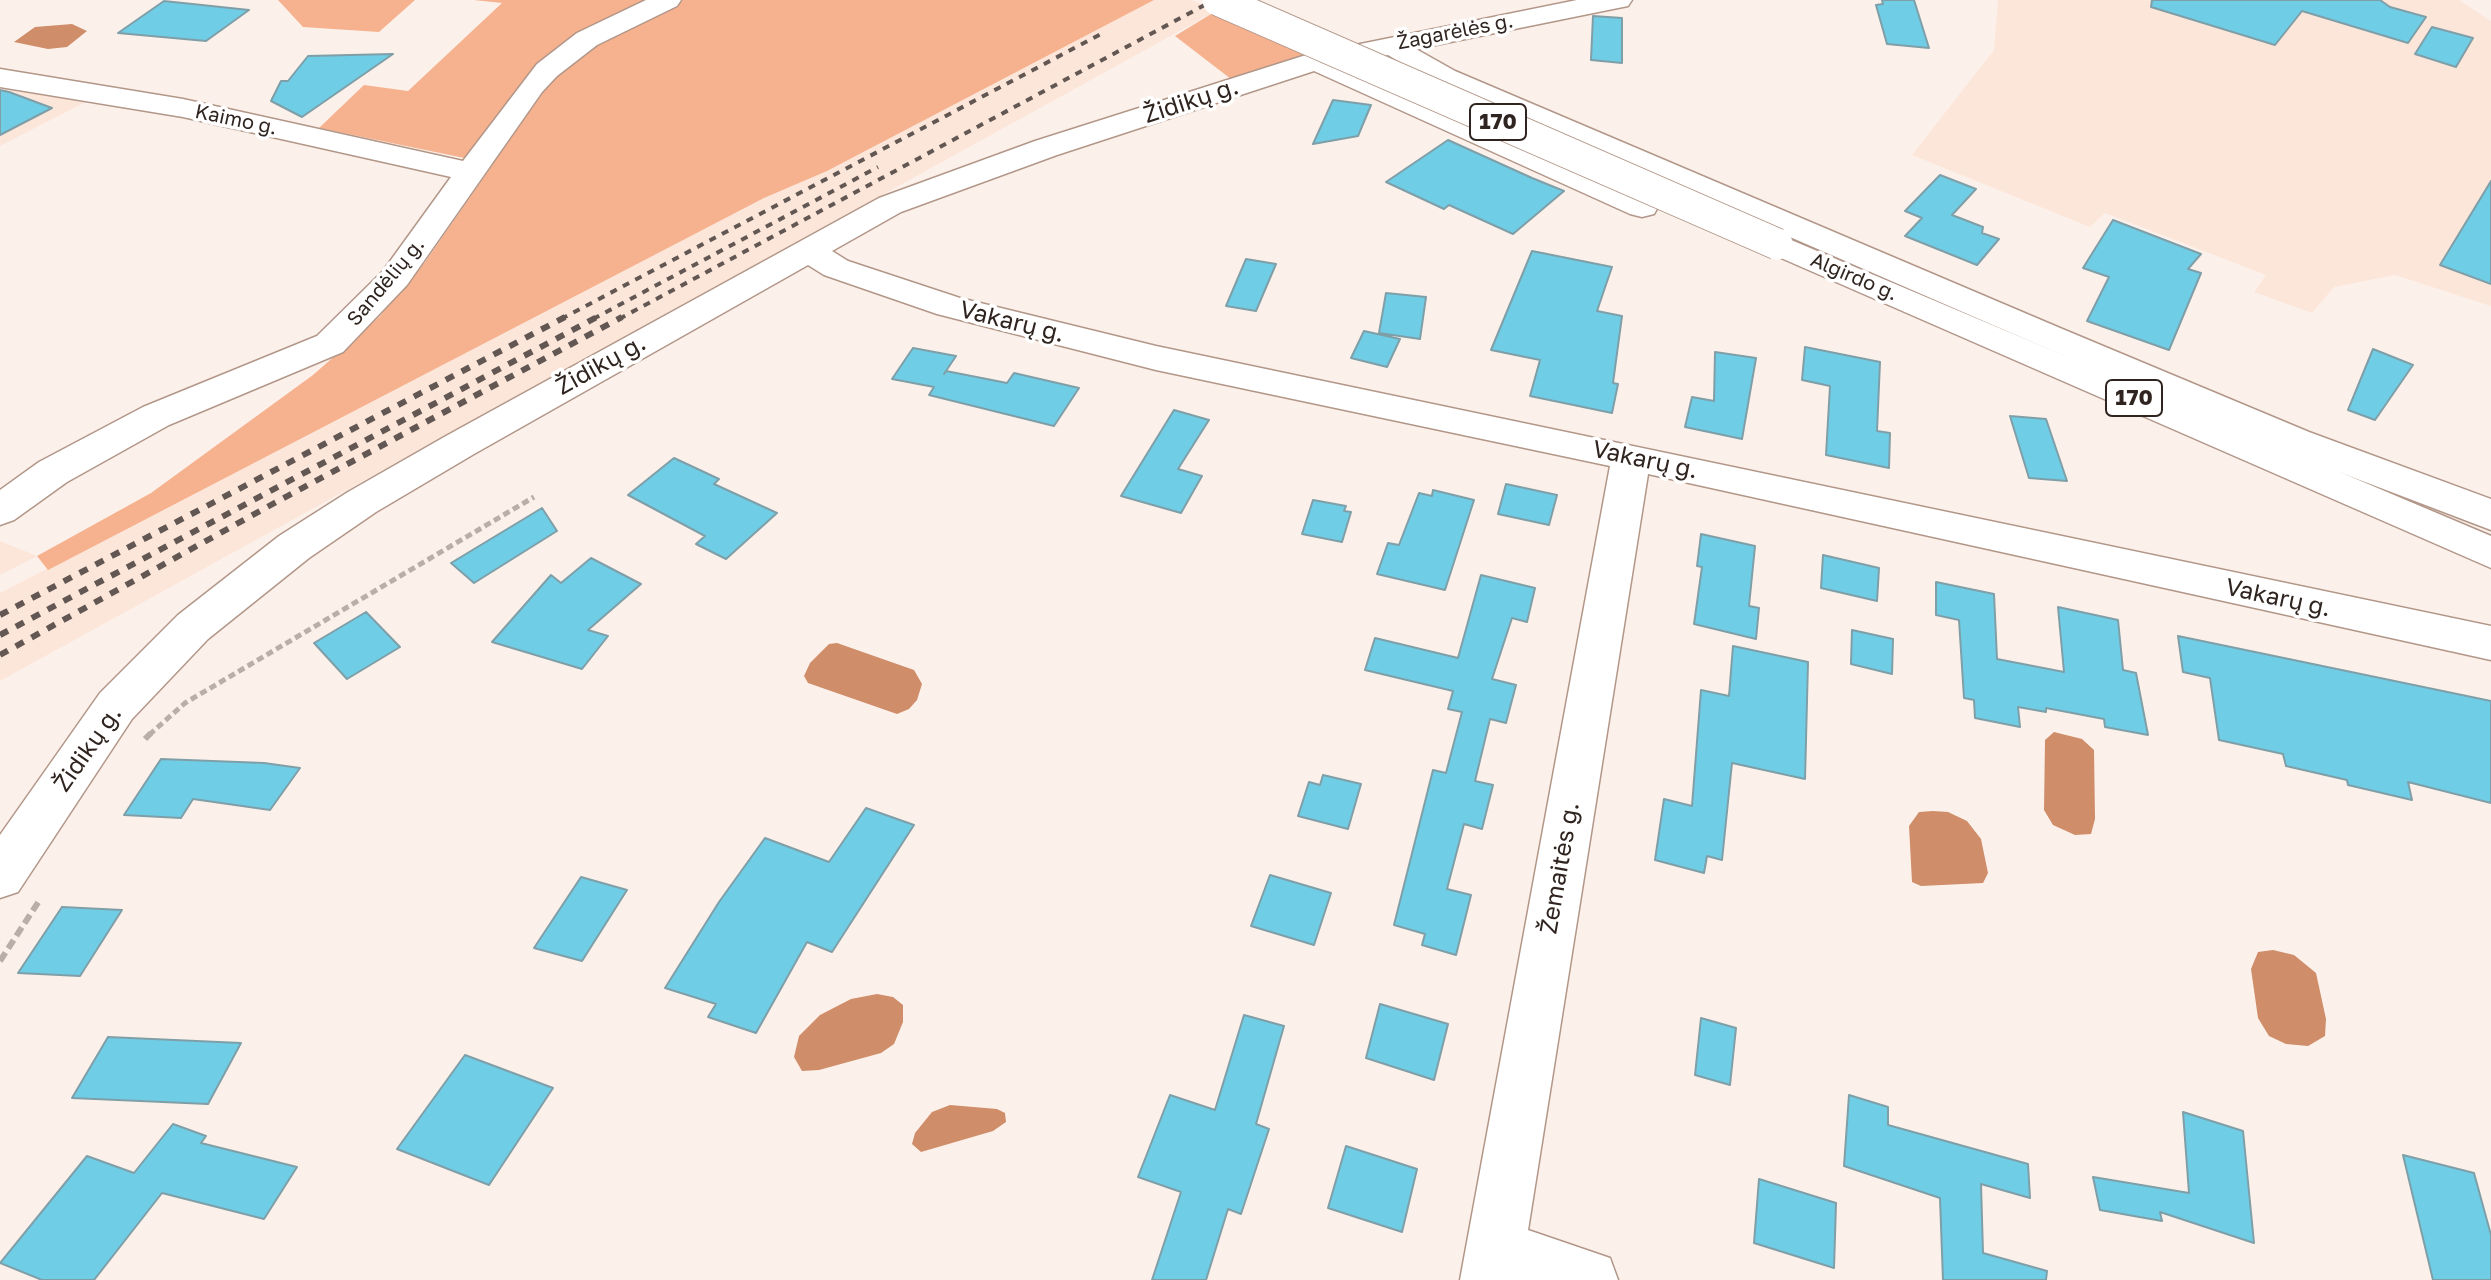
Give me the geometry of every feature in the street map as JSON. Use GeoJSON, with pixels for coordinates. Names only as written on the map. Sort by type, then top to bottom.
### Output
{"type":"FeatureCollection","features":[{"type":"Feature","properties":{"kind":"street","name":"Sandėlių g."},"geometry":{"type":"LineString","coordinates":[[0,510],[53,472],[156,416],[330,344],[395,278],[532,86],[557,61],[587,39],[667,0]]}},
{"type":"Feature","properties":{"kind":"street","name":"Algirdo g."},"geometry":{"type":"LineString","coordinates":[[1218,0],[2491,553]]}},
{"type":"Feature","properties":{"kind":"street","name":"Žagarėlės g."},"geometry":{"type":"LineString","coordinates":[[1327,58],[1618,0]]}},
{"type":"Feature","properties":{"kind":"street"},"geometry":{"type":"LineString","coordinates":[[1394,44],[1409,58],[1445,77],[2295,441],[2491,515]]}},
{"type":"Feature","properties":{"kind":"street"},"geometry":{"type":"LineString","coordinates":[[1327,58],[1642,207]]}},
{"type":"Feature","properties":{"kind":"street","name":"Židikų g."},"geometry":{"type":"LineString","coordinates":[[0,876],[116,706],[193,627],[294,547],[362,502],[890,205],[1046,148],[1327,58]]}},
{"type":"Feature","properties":{"kind":"street","name":"Kaimo g."},"geometry":{"type":"LineString","coordinates":[[0,78],[183,108],[470,172]]}},
{"type":"Feature","properties":{"kind":"street","name":"Vakarų g."},"geometry":{"type":"LineString","coordinates":[[807,250],[836,268],[949,306],[1156,358],[2491,643]]}},
{"type":"Feature","properties":{"kind":"street","name":"Žemaitės g."},"geometry":{"type":"LineString","coordinates":[[1493,1264],[1631,457]]}},
{"type":"Feature","properties":{"kind":"street"},"geometry":{"type":"LineString","coordinates":[[1493,1264],[1588,1280]]}},
{"type":"Feature","properties":{"kind":"path"},"geometry":{"type":"LineString","coordinates":[[138,751],[146,737],[185,703],[534,497]]}},
{"type":"Feature","properties":{"kind":"path"},"geometry":{"type":"LineString","coordinates":[[0,961],[43,895]]}},
{"type":"Feature","properties":{"kind":"shaded area"},"geometry":{"type":"Polygon","coordinates":[[[278,0],[415,0],[379,32],[303,27],[278,0]]]}},
{"type":"Feature","properties":{"kind":"shaded area"},"geometry":{"type":"Polygon","coordinates":[[[474,0],[1154,0],[827,171],[764,198],[48,570],[37,556],[151,493],[313,375],[379,317],[425,262],[493,164],[319,128],[364,85],[408,91],[502,3],[474,0]]]}},
{"type":"Feature","properties":{"kind":"shaded area"},"geometry":{"type":"Polygon","coordinates":[[[1154,0],[1192,0],[1216,11],[0,681],[0,593],[764,198],[827,171],[1154,0]]]}},
{"type":"Feature","properties":{"kind":"shaded area"},"geometry":{"type":"Polygon","coordinates":[[[1998,0],[2459,0],[2491,21],[2491,306],[2395,275],[2334,287],[2312,313],[2254,292],[2266,275],[2105,213],[2090,227],[1912,155],[1994,50],[1998,0]]]}},
{"type":"Feature","properties":{"kind":"shaded area"},"geometry":{"type":"Polygon","coordinates":[[[1216,11],[1312,53],[1231,79],[1175,36],[1216,11]]]}},
{"type":"Feature","properties":{"kind":"shaded area"},"geometry":{"type":"Polygon","coordinates":[[[72,24],[87,31],[67,47],[48,49],[14,42],[35,27],[72,24]]]}},
{"type":"Feature","properties":{"kind":"shaded area"},"geometry":{"type":"Polygon","coordinates":[[[0,67],[109,90],[0,146],[0,67]]]}},
{"type":"Feature","properties":{"kind":"shaded area"},"geometry":{"type":"Polygon","coordinates":[[[0,541],[37,556],[0,575],[0,541]]]}},
{"type":"Feature","properties":{"kind":"shaded area"},"geometry":{"type":"Polygon","coordinates":[[[837,643],[914,670],[922,684],[917,700],[909,709],[897,714],[808,683],[804,676],[810,663],[829,644],[837,643]]]}},
{"type":"Feature","properties":{"kind":"shaded area"},"geometry":{"type":"Polygon","coordinates":[[[2054,732],[2082,739],[2094,750],[2095,819],[2091,834],[2075,835],[2053,825],[2044,810],[2045,740],[2054,732]]]}},
{"type":"Feature","properties":{"kind":"shaded area"},"geometry":{"type":"Polygon","coordinates":[[[1919,812],[1948,812],[1967,821],[1981,839],[1988,873],[1983,883],[1921,886],[1912,882],[1909,826],[1919,812]]]}},
{"type":"Feature","properties":{"kind":"shaded area"},"geometry":{"type":"Polygon","coordinates":[[[2273,950],[2294,955],[2316,973],[2326,1019],[2325,1036],[2308,1046],[2286,1044],[2269,1036],[2258,1018],[2251,969],[2258,952],[2273,950]]]}},
{"type":"Feature","properties":{"kind":"shaded area"},"geometry":{"type":"Polygon","coordinates":[[[877,994],[893,997],[903,1005],[903,1022],[894,1044],[881,1053],[819,1070],[802,1071],[794,1057],[799,1036],[820,1015],[851,999],[877,994]]]}},
{"type":"Feature","properties":{"kind":"shaded area"},"geometry":{"type":"Polygon","coordinates":[[[950,1105],[997,1109],[1005,1113],[1006,1122],[993,1131],[921,1152],[912,1144],[915,1133],[932,1112],[950,1105]]]}},
{"type":"Feature","properties":{"kind":"building"},"geometry":{"type":"Polygon","coordinates":[[[1882,0],[1914,0],[1929,48],[1887,44],[1876,5],[1883,4],[1882,0]]]}},
{"type":"Feature","properties":{"kind":"building"},"geometry":{"type":"Polygon","coordinates":[[[2152,0],[2380,0],[2390,7],[2426,17],[2408,43],[2302,11],[2275,45],[2151,7],[2152,0]]]}},
{"type":"Feature","properties":{"kind":"building"},"geometry":{"type":"Polygon","coordinates":[[[164,1],[249,10],[206,41],[118,33],[164,1]]]}},
{"type":"Feature","properties":{"kind":"building"},"geometry":{"type":"Polygon","coordinates":[[[1593,16],[1622,18],[1622,63],[1591,60],[1593,16]]]}},
{"type":"Feature","properties":{"kind":"building"},"geometry":{"type":"Polygon","coordinates":[[[2432,27],[2473,38],[2456,67],[2415,54],[2432,27]]]}},
{"type":"Feature","properties":{"kind":"building"},"geometry":{"type":"Polygon","coordinates":[[[393,54],[302,117],[271,101],[281,81],[288,81],[308,56],[393,54]]]}},
{"type":"Feature","properties":{"kind":"building"},"geometry":{"type":"Polygon","coordinates":[[[0,90],[9,92],[52,108],[0,135],[0,90]]]}},
{"type":"Feature","properties":{"kind":"building"},"geometry":{"type":"Polygon","coordinates":[[[1333,100],[1371,105],[1358,136],[1313,144],[1333,100]]]}},
{"type":"Feature","properties":{"kind":"building"},"geometry":{"type":"Polygon","coordinates":[[[1448,140],[1564,191],[1513,234],[1449,205],[1444,209],[1386,182],[1448,140]]]}},
{"type":"Feature","properties":{"kind":"building"},"geometry":{"type":"Polygon","coordinates":[[[1940,175],[1976,189],[1952,215],[1983,227],[1982,233],[1999,239],[1977,265],[1905,236],[1922,218],[1905,211],[1940,175]]]}},
{"type":"Feature","properties":{"kind":"building"},"geometry":{"type":"Polygon","coordinates":[[[2491,181],[2491,284],[2440,265],[2491,181]]]}},
{"type":"Feature","properties":{"kind":"building"},"geometry":{"type":"Polygon","coordinates":[[[2113,220],[2201,254],[2188,269],[2201,273],[2169,350],[2087,321],[2109,277],[2083,268],[2113,220]]]}},
{"type":"Feature","properties":{"kind":"building"},"geometry":{"type":"Polygon","coordinates":[[[1532,251],[1612,267],[1597,311],[1622,316],[1613,383],[1618,384],[1612,413],[1530,396],[1540,360],[1491,350],[1532,251]]]}},
{"type":"Feature","properties":{"kind":"building"},"geometry":{"type":"Polygon","coordinates":[[[1246,259],[1276,264],[1256,311],[1226,306],[1246,259]]]}},
{"type":"Feature","properties":{"kind":"building"},"geometry":{"type":"Polygon","coordinates":[[[1386,293],[1426,297],[1420,339],[1379,333],[1386,293]]]}},
{"type":"Feature","properties":{"kind":"building"},"geometry":{"type":"Polygon","coordinates":[[[1364,331],[1400,339],[1387,367],[1351,358],[1364,331]]]}},
{"type":"Feature","properties":{"kind":"building"},"geometry":{"type":"Polygon","coordinates":[[[1805,347],[1880,362],[1877,431],[1890,433],[1889,468],[1826,455],[1830,386],[1802,380],[1805,347]]]}},
{"type":"Feature","properties":{"kind":"building"},"geometry":{"type":"Polygon","coordinates":[[[913,348],[956,356],[946,371],[1007,383],[1014,373],[1079,388],[1054,426],[929,395],[934,387],[892,379],[913,348]]]}},
{"type":"Feature","properties":{"kind":"building"},"geometry":{"type":"Polygon","coordinates":[[[2373,349],[2413,365],[2375,420],[2348,410],[2373,349]]]}},
{"type":"Feature","properties":{"kind":"building"},"geometry":{"type":"Polygon","coordinates":[[[1715,352],[1756,358],[1742,439],[1685,427],[1692,397],[1714,401],[1715,352]]]}},
{"type":"Feature","properties":{"kind":"building"},"geometry":{"type":"Polygon","coordinates":[[[1174,410],[1209,420],[1178,469],[1202,476],[1181,513],[1121,496],[1174,410]]]}},
{"type":"Feature","properties":{"kind":"building"},"geometry":{"type":"Polygon","coordinates":[[[2010,416],[2046,419],[2067,481],[2029,478],[2010,416]]]}},
{"type":"Feature","properties":{"kind":"building"},"geometry":{"type":"Polygon","coordinates":[[[674,458],[719,479],[714,484],[777,513],[726,559],[696,544],[705,536],[628,495],[674,458]]]}},
{"type":"Feature","properties":{"kind":"building"},"geometry":{"type":"Polygon","coordinates":[[[1506,484],[1557,495],[1549,525],[1498,514],[1506,484]]]}},
{"type":"Feature","properties":{"kind":"building"},"geometry":{"type":"Polygon","coordinates":[[[1433,490],[1474,500],[1445,590],[1377,574],[1388,543],[1399,545],[1419,493],[1432,496],[1433,490]]]}},
{"type":"Feature","properties":{"kind":"building"},"geometry":{"type":"Polygon","coordinates":[[[1313,500],[1346,506],[1344,511],[1351,512],[1342,542],[1302,534],[1313,500]]]}},
{"type":"Feature","properties":{"kind":"building"},"geometry":{"type":"Polygon","coordinates":[[[542,508],[557,531],[474,583],[451,563],[542,508]]]}},
{"type":"Feature","properties":{"kind":"building"},"geometry":{"type":"Polygon","coordinates":[[[1701,534],[1755,546],[1749,606],[1759,608],[1756,639],[1694,624],[1702,567],[1697,566],[1701,534]]]}},
{"type":"Feature","properties":{"kind":"building"},"geometry":{"type":"Polygon","coordinates":[[[1823,555],[1879,568],[1877,601],[1821,588],[1823,555]]]}},
{"type":"Feature","properties":{"kind":"building"},"geometry":{"type":"Polygon","coordinates":[[[591,558],[641,584],[588,630],[608,636],[582,669],[492,642],[551,575],[561,583],[591,558]]]}},
{"type":"Feature","properties":{"kind":"building"},"geometry":{"type":"Polygon","coordinates":[[[1481,575],[1535,588],[1527,622],[1512,618],[1492,679],[1516,685],[1506,723],[1490,719],[1475,781],[1493,785],[1482,829],[1464,824],[1447,889],[1471,895],[1456,955],[1422,945],[1425,934],[1394,925],[1433,770],[1446,773],[1462,712],[1448,709],[1453,691],[1365,670],[1375,638],[1458,658],[1481,575]]]}},
{"type":"Feature","properties":{"kind":"building"},"geometry":{"type":"Polygon","coordinates":[[[1936,582],[1994,594],[1997,659],[2064,672],[2058,607],[2118,620],[2123,670],[2136,673],[2148,735],[2105,727],[2104,719],[2046,708],[2046,712],[2018,707],[2020,727],[1975,718],[1974,700],[1964,698],[1959,620],[1936,615],[1936,582]]]}},
{"type":"Feature","properties":{"kind":"building"},"geometry":{"type":"Polygon","coordinates":[[[366,612],[400,647],[347,679],[314,643],[366,612]]]}},
{"type":"Feature","properties":{"kind":"building"},"geometry":{"type":"Polygon","coordinates":[[[1852,630],[1893,639],[1892,674],[1851,664],[1852,630]]]}},
{"type":"Feature","properties":{"kind":"building"},"geometry":{"type":"Polygon","coordinates":[[[2178,636],[2491,701],[2491,803],[2408,782],[2412,800],[2286,766],[2283,754],[2219,740],[2210,678],[2183,672],[2178,636]]]}},
{"type":"Feature","properties":{"kind":"building"},"geometry":{"type":"Polygon","coordinates":[[[1733,646],[1808,662],[1805,779],[1732,763],[1722,860],[1707,856],[1704,873],[1655,860],[1664,799],[1692,806],[1701,690],[1729,696],[1733,646]]]}},
{"type":"Feature","properties":{"kind":"building"},"geometry":{"type":"Polygon","coordinates":[[[161,759],[264,763],[300,768],[270,810],[193,799],[181,818],[124,815],[161,759]]]}},
{"type":"Feature","properties":{"kind":"building"},"geometry":{"type":"Polygon","coordinates":[[[1323,775],[1361,784],[1348,829],[1298,816],[1309,782],[1320,785],[1323,775]]]}},
{"type":"Feature","properties":{"kind":"building"},"geometry":{"type":"Polygon","coordinates":[[[866,808],[914,825],[832,952],[807,942],[756,1033],[708,1017],[716,1004],[665,988],[719,902],[765,838],[829,862],[866,808]]]}},
{"type":"Feature","properties":{"kind":"building"},"geometry":{"type":"Polygon","coordinates":[[[1270,875],[1331,893],[1314,945],[1251,926],[1270,875]]]}},
{"type":"Feature","properties":{"kind":"building"},"geometry":{"type":"Polygon","coordinates":[[[581,877],[627,890],[582,961],[534,948],[581,877]]]}},
{"type":"Feature","properties":{"kind":"building"},"geometry":{"type":"Polygon","coordinates":[[[62,907],[122,910],[80,976],[18,973],[62,907]]]}},
{"type":"Feature","properties":{"kind":"building"},"geometry":{"type":"Polygon","coordinates":[[[1380,1004],[1448,1024],[1434,1080],[1366,1058],[1380,1004]]]}},
{"type":"Feature","properties":{"kind":"building"},"geometry":{"type":"Polygon","coordinates":[[[1244,1015],[1284,1026],[1256,1124],[1269,1129],[1241,1214],[1228,1209],[1206,1280],[1152,1280],[1181,1192],[1138,1177],[1170,1095],[1215,1110],[1244,1015]]]}},
{"type":"Feature","properties":{"kind":"building"},"geometry":{"type":"Polygon","coordinates":[[[1701,1018],[1736,1028],[1730,1085],[1695,1075],[1701,1018]]]}},
{"type":"Feature","properties":{"kind":"building"},"geometry":{"type":"Polygon","coordinates":[[[108,1037],[241,1043],[208,1104],[72,1098],[108,1037]]]}},
{"type":"Feature","properties":{"kind":"building"},"geometry":{"type":"Polygon","coordinates":[[[465,1055],[553,1088],[489,1185],[397,1149],[465,1055]]]}},
{"type":"Feature","properties":{"kind":"building"},"geometry":{"type":"Polygon","coordinates":[[[1849,1095],[1888,1107],[1888,1125],[2028,1164],[2030,1198],[1981,1184],[1983,1253],[2047,1271],[2046,1280],[1943,1280],[1940,1198],[1844,1166],[1849,1095]]]}},
{"type":"Feature","properties":{"kind":"building"},"geometry":{"type":"Polygon","coordinates":[[[2183,1112],[2243,1131],[2254,1243],[2160,1212],[2162,1221],[2100,1210],[2093,1177],[2189,1193],[2183,1112]]]}},
{"type":"Feature","properties":{"kind":"building"},"geometry":{"type":"Polygon","coordinates":[[[173,1124],[206,1136],[201,1143],[297,1167],[264,1219],[162,1193],[94,1280],[42,1280],[0,1263],[87,1156],[134,1173],[173,1124]]]}},
{"type":"Feature","properties":{"kind":"building"},"geometry":{"type":"Polygon","coordinates":[[[1346,1146],[1417,1169],[1402,1232],[1328,1208],[1346,1146]]]}},
{"type":"Feature","properties":{"kind":"building"},"geometry":{"type":"Polygon","coordinates":[[[2403,1155],[2474,1173],[2491,1235],[2491,1280],[2433,1280],[2403,1155]]]}},
{"type":"Feature","properties":{"kind":"building"},"geometry":{"type":"Polygon","coordinates":[[[1759,1179],[1836,1203],[1834,1268],[1754,1243],[1759,1179]]]}},
{"type":"Feature","properties":{"kind":"railway"},"geometry":{"type":"LineString","coordinates":[[619,319],[1214,0]]}},
{"type":"Feature","properties":{"kind":"railway"},"geometry":{"type":"LineString","coordinates":[[561,319],[1101,34]]}},
{"type":"Feature","properties":{"kind":"railway"},"geometry":{"type":"LineString","coordinates":[[593,319],[878,167]]}},
{"type":"Feature","properties":{"kind":"railway"},"geometry":{"type":"LineString","coordinates":[[0,615],[565,317]]}},
{"type":"Feature","properties":{"kind":"railway"},"geometry":{"type":"LineString","coordinates":[[0,635],[597,317]]}},
{"type":"Feature","properties":{"kind":"railway"},"geometry":{"type":"LineString","coordinates":[[0,655],[269,506],[622,317]]}}]}
